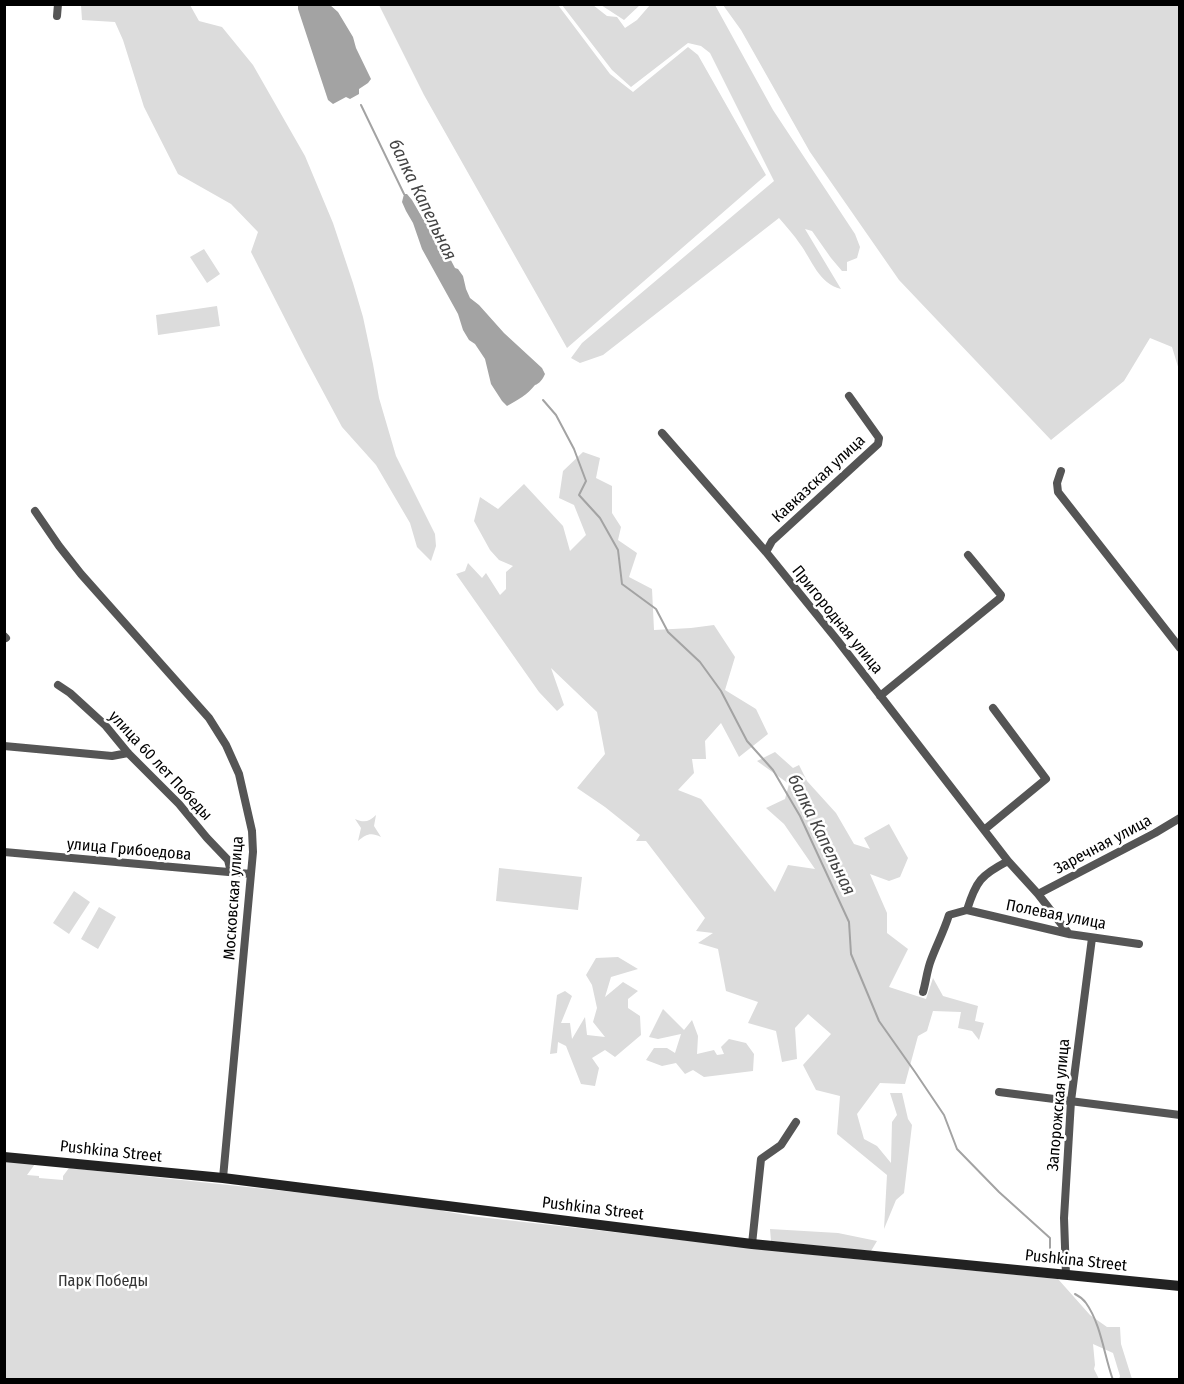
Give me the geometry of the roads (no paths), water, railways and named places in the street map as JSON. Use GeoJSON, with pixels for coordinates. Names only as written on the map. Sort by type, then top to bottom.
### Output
{"type":"FeatureCollection","features":[{"type":"Feature","properties":{"kind":"street"},"geometry":{"type":"LineString","coordinates":[[57,16],[58,4]]}},
{"type":"Feature","properties":{"kind":"street","name":"Кавказская улица"},"geometry":{"type":"LineString","coordinates":[[766,552],[772,541],[878,444],[879,438],[849,396]]}},
{"type":"Feature","properties":{"kind":"street","name":"Пригородная улица"},"geometry":{"type":"LineString","coordinates":[[662,433],[766,552],[1008,861],[1038,894],[1069,934]]}},
{"type":"Feature","properties":{"kind":"street"},"geometry":{"type":"LineString","coordinates":[[1061,471],[1057,483],[1058,492],[1179,648]]}},
{"type":"Feature","properties":{"kind":"street","name":"Московская улица"},"geometry":{"type":"LineString","coordinates":[[35,511],[81,574],[209,718],[226,745],[238,774],[252,831],[253,852],[223,1178]]}},
{"type":"Feature","properties":{"kind":"street"},"geometry":{"type":"LineString","coordinates":[[880,696],[1000,598],[1001,595],[968,555]]}},
{"type":"Feature","properties":{"kind":"street","name":"улица 60 лет Победы"},"geometry":{"type":"LineString","coordinates":[[58,685],[105,725],[128,753],[179,804],[228,860],[231,872]]}},
{"type":"Feature","properties":{"kind":"street"},"geometry":{"type":"LineString","coordinates":[[984,830],[1046,779],[993,708]]}},
{"type":"Feature","properties":{"kind":"street"},"geometry":{"type":"LineString","coordinates":[[4,746],[112,756],[128,753]]}},
{"type":"Feature","properties":{"kind":"street","name":"Заречная улица"},"geometry":{"type":"LineString","coordinates":[[1038,894],[1155,833],[1179,818]]}},
{"type":"Feature","properties":{"kind":"street","name":"улица Грибоедова"},"geometry":{"type":"LineString","coordinates":[[4,852],[251,874]]}},
{"type":"Feature","properties":{"kind":"street"},"geometry":{"type":"LineString","coordinates":[[923,993],[930,962],[938,940],[944,933],[949,915],[967,910],[972,892],[980,879],[991,869],[1008,861]]}},
{"type":"Feature","properties":{"kind":"street","name":"Полевая улица"},"geometry":{"type":"LineString","coordinates":[[967,910],[1069,934],[1139,944]]}},
{"type":"Feature","properties":{"kind":"street","name":"Запорожская улица"},"geometry":{"type":"LineString","coordinates":[[1065,1275],[1064,1218],[1071,1101],[1092,938]]}},
{"type":"Feature","properties":{"kind":"street"},"geometry":{"type":"LineString","coordinates":[[999,1092],[1179,1115]]}},
{"type":"Feature","properties":{"kind":"street"},"geometry":{"type":"LineString","coordinates":[[753,1244],[761,1159],[781,1145],[796,1122]]}},
{"type":"Feature","properties":{"kind":"street","name":"Pushkina Street"},"geometry":{"type":"LineString","coordinates":[[4,1156],[223,1178],[753,1244],[1179,1286]]}},
{"type":"Feature","properties":{"kind":"waterway","name":"балка Капельная"},"geometry":{"type":"LineString","coordinates":[[361,105],[404,194]]}},
{"type":"Feature","properties":{"kind":"waterway","name":"балка Капельная"},"geometry":{"type":"LineString","coordinates":[[543,400],[556,415],[574,449],[586,481],[579,495],[600,518],[618,550],[622,584],[656,609],[668,632],[700,662],[721,691],[747,741],[773,770],[800,816],[849,922],[851,954],[879,1021],[944,1115],[957,1149],[999,1192],[1050,1238],[1050,1261]]}},
{"type":"Feature","properties":{"kind":"waterway","name":"балка Капельная"},"geometry":{"type":"LineString","coordinates":[[1075,1294],[1086,1303],[1095,1320],[1113,1380]]}},
{"type":"Feature","properties":{"kind":"park label","name":"Парк Победы"},"geometry":{"type":"Point","coordinates":[103,1282]}}]}
